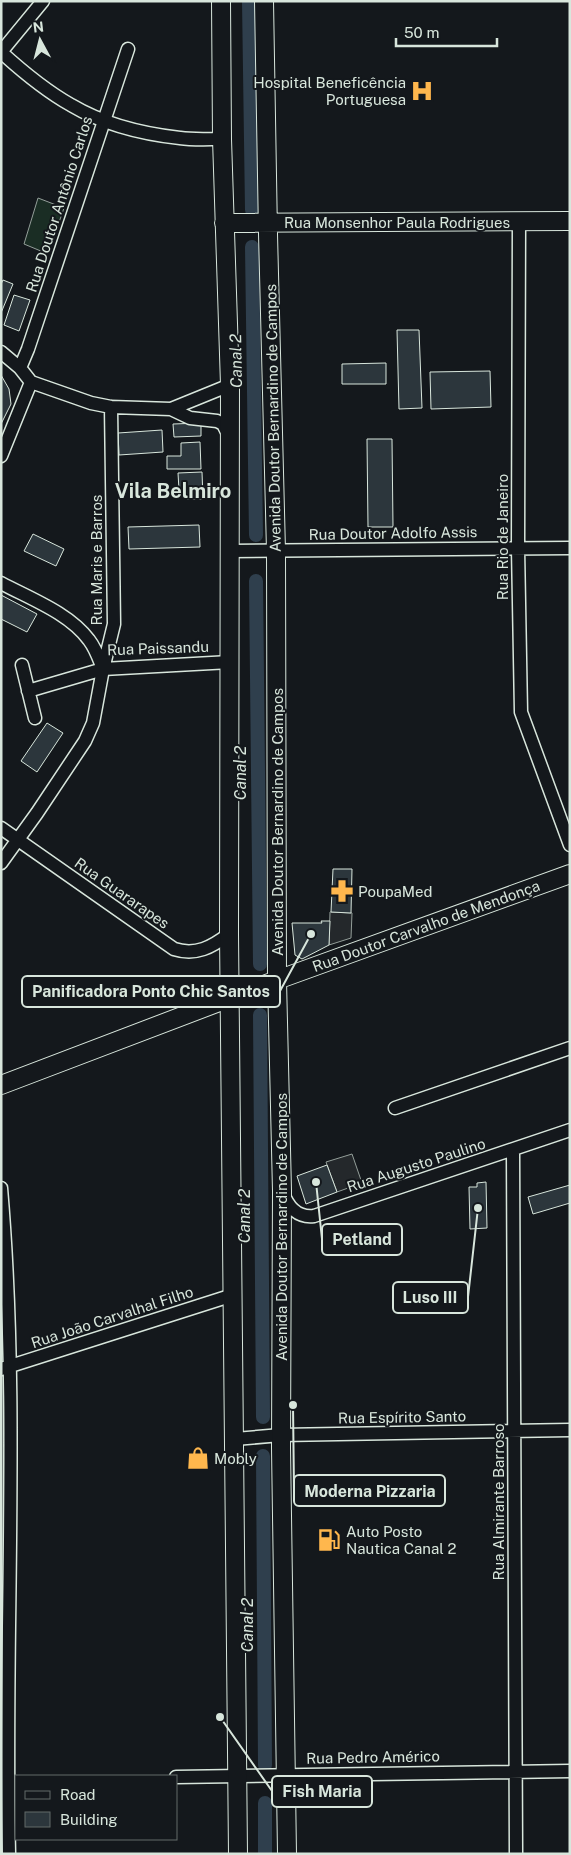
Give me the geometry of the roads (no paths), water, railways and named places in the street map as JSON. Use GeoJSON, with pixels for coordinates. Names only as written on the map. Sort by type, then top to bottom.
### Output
{"type":"FeatureCollection","features":[{"type":"Feature","properties":{"kind":"main road"},"geometry":{"type":"LineString","coordinates":[[221,1],[222,139],[230,385],[229,934],[238,1854]]}},
{"type":"Feature","properties":{"kind":"main road","name":"Avenida Doutor Bernardino de Campos"},"geometry":{"type":"LineString","coordinates":[[264,1],[276,551],[277,980],[282,1191],[281,1435],[287,1854]]}},
{"type":"Feature","properties":{"kind":"main road","name":"Rua Monsenhor Paula Rodrigues"},"geometry":{"type":"LineString","coordinates":[[224,223],[570,221]]}},
{"type":"Feature","properties":{"kind":"main road","name":"Rua Doutor Carvalho de Mendonça"},"geometry":{"type":"LineString","coordinates":[[1,1085],[277,980],[570,874]]}},
{"type":"Feature","properties":{"kind":"street"},"geometry":{"type":"LineString","coordinates":[[43,1],[1,52],[35,82],[72,106],[104,120],[146,132],[182,139],[222,139]]}},
{"type":"Feature","properties":{"kind":"street","name":"Rua Doutor Antônio Carlos"},"geometry":{"type":"LineString","coordinates":[[20,368],[128,49]]}},
{"type":"Feature","properties":{"kind":"street","name":"Rua Rio de Janeiro"},"geometry":{"type":"LineString","coordinates":[[519,221],[518,548],[521,712],[570,845]]}},
{"type":"Feature","properties":{"kind":"street"},"geometry":{"type":"LineString","coordinates":[[1,352],[20,368],[31,382],[91,403],[111,407],[171,409],[190,418],[217,420],[224,424],[230,438]]}},
{"type":"Feature","properties":{"kind":"street"},"geometry":{"type":"LineString","coordinates":[[1,456],[31,382]]}},
{"type":"Feature","properties":{"kind":"street"},"geometry":{"type":"LineString","coordinates":[[171,409],[230,385]]}},
{"type":"Feature","properties":{"kind":"street","name":"Rua Maris e Barros"},"geometry":{"type":"LineString","coordinates":[[1,863],[38,813],[85,741],[93,723],[114,624],[111,407]]}},
{"type":"Feature","properties":{"kind":"street","name":"Rua Doutor Adolfo Assis"},"geometry":{"type":"LineString","coordinates":[[230,551],[570,548]]}},
{"type":"Feature","properties":{"kind":"street","name":"Rua Paissandu"},"geometry":{"type":"LineString","coordinates":[[1,584],[57,613],[77,627],[92,644],[103,669],[230,662]]}},
{"type":"Feature","properties":{"kind":"street"},"geometry":{"type":"LineString","coordinates":[[22,665],[35,718]]}},
{"type":"Feature","properties":{"kind":"street"},"geometry":{"type":"LineString","coordinates":[[28,691],[103,669]]}},
{"type":"Feature","properties":{"kind":"street","name":"Rua Guararapes"},"geometry":{"type":"LineString","coordinates":[[1,828],[174,949],[184,952],[200,950],[217,943],[229,934]]}},
{"type":"Feature","properties":{"kind":"street"},"geometry":{"type":"LineString","coordinates":[[395,1108],[570,1048]]}},
{"type":"Feature","properties":{"kind":"street","name":"Rua Augusto Paulino"},"geometry":{"type":"LineString","coordinates":[[282,1191],[292,1209],[302,1216],[314,1216],[570,1130]]}},
{"type":"Feature","properties":{"kind":"street","name":"Rua Almirante Barroso"},"geometry":{"type":"LineString","coordinates":[[513,1150],[516,1854]]}},
{"type":"Feature","properties":{"kind":"street"},"geometry":{"type":"LineString","coordinates":[[1,1188],[6,1368],[9,1854]]}},
{"type":"Feature","properties":{"kind":"street","name":"Rua João Carvalhal Filho"},"geometry":{"type":"LineString","coordinates":[[6,1368],[234,1295]]}},
{"type":"Feature","properties":{"kind":"street","name":"Rua Espírito Santo"},"geometry":{"type":"LineString","coordinates":[[235,1439],[281,1435],[570,1430]]}},
{"type":"Feature","properties":{"kind":"street","name":"Rua Pedro Américo"},"geometry":{"type":"LineString","coordinates":[[178,1776],[570,1771]]}},
{"type":"Feature","properties":{"kind":"waterway","name":"Canal 2"},"geometry":{"type":"LineString","coordinates":[[249,1],[252,210]]}},
{"type":"Feature","properties":{"kind":"waterway","name":"Canal 2"},"geometry":{"type":"LineString","coordinates":[[252,247],[256,535]]}},
{"type":"Feature","properties":{"kind":"waterway","name":"Canal 2"},"geometry":{"type":"LineString","coordinates":[[256,581],[260,964]]}},
{"type":"Feature","properties":{"kind":"waterway","name":"Canal 2"},"geometry":{"type":"LineString","coordinates":[[260,1015],[263,1417]]}},
{"type":"Feature","properties":{"kind":"waterway","name":"Canal 2"},"geometry":{"type":"LineString","coordinates":[[263,1456],[265,1765]]}},
{"type":"Feature","properties":{"kind":"waterway","name":"Canal 2"},"geometry":{"type":"LineString","coordinates":[[265,1803],[265,1854]]}},
{"type":"Feature","properties":{"kind":"place","name":"Hospital Beneficência Portuguesa"},"geometry":{"type":"Point","coordinates":[422,91]}},
{"type":"Feature","properties":{"kind":"place","name":"PoupaMed"},"geometry":{"type":"Point","coordinates":[342,891]}},
{"type":"Feature","properties":{"kind":"place","name":"Panificadora Ponto Chic Santos"},"geometry":{"type":"Point","coordinates":[311,934]}},
{"type":"Feature","properties":{"kind":"place","name":"Petland"},"geometry":{"type":"Point","coordinates":[316,1182]}},
{"type":"Feature","properties":{"kind":"place","name":"Luso III"},"geometry":{"type":"Point","coordinates":[478,1208]}},
{"type":"Feature","properties":{"kind":"place","name":"Moderna Pizzaria"},"geometry":{"type":"Point","coordinates":[293,1405]}},
{"type":"Feature","properties":{"kind":"place","name":"Mobly"},"geometry":{"type":"Point","coordinates":[198,1458]}},
{"type":"Feature","properties":{"kind":"place","name":"Auto Posto Nautica Canal 2"},"geometry":{"type":"Point","coordinates":[329,1540]}},
{"type":"Feature","properties":{"kind":"place","name":"Fish Maria"},"geometry":{"type":"Point","coordinates":[220,1717]}},
{"type":"Feature","properties":{"kind":"district","name":"Vila Belmiro"},"geometry":{"type":"Point","coordinates":[173,491]}}]}
